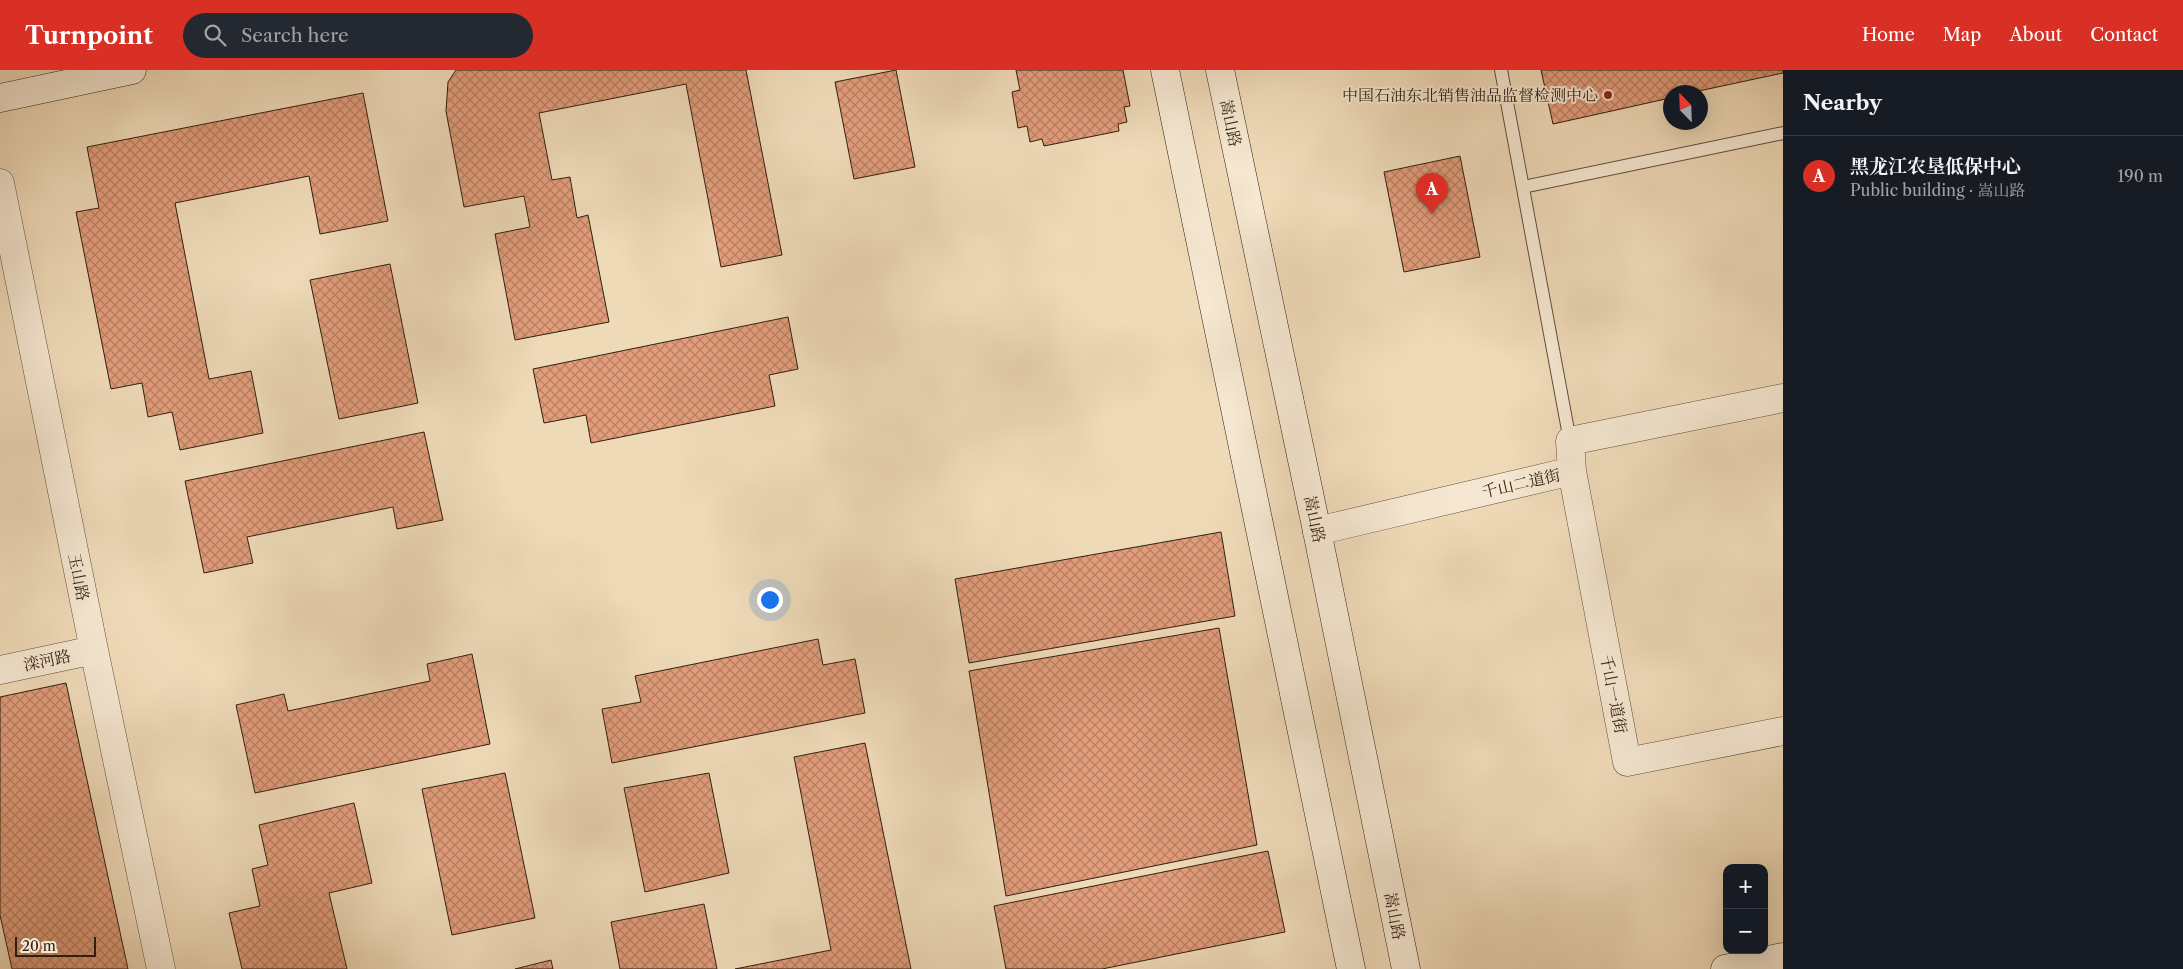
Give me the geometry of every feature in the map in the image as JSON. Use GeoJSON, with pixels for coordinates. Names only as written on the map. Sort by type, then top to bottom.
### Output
{"type":"FeatureCollection","features":[{"type":"Feature","properties":{"kind":"main road"},"geometry":{"type":"LineString","coordinates":[[0,98],[132,70]]}},
{"type":"Feature","properties":{"kind":"main road"},"geometry":{"type":"LineString","coordinates":[[1165,70],[1351,969]]}},
{"type":"Feature","properties":{"kind":"main road","name":"嵩山路"},"geometry":{"type":"LineString","coordinates":[[1220,70],[1317,531],[1406,969]]}},
{"type":"Feature","properties":{"kind":"main road","name":"玉山路"},"geometry":{"type":"LineString","coordinates":[[0,183],[94,650],[162,969]]}},
{"type":"Feature","properties":{"kind":"main road"},"geometry":{"type":"LineString","coordinates":[[1570,441],[1783,398]]}},
{"type":"Feature","properties":{"kind":"main road","name":"千山二道街"},"geometry":{"type":"LineString","coordinates":[[1317,531],[1572,471],[1570,441]]}},
{"type":"Feature","properties":{"kind":"main road","name":"千山一道街"},"geometry":{"type":"LineString","coordinates":[[1572,471],[1627,762],[1783,731]]}},
{"type":"Feature","properties":{"kind":"main road","name":"滦河路"},"geometry":{"type":"LineString","coordinates":[[0,670],[94,650]]}},
{"type":"Feature","properties":{"kind":"main road"},"geometry":{"type":"LineString","coordinates":[[1725,969],[1783,957]]}},
{"type":"Feature","properties":{"kind":"lane"},"geometry":{"type":"LineString","coordinates":[[1501,70],[1570,441]]}},
{"type":"Feature","properties":{"kind":"lane"},"geometry":{"type":"LineString","coordinates":[[1523,187],[1783,133]]}},
{"type":"Feature","properties":{"kind":"building"},"geometry":{"type":"Polygon","coordinates":[[[456,70],[746,70],[782,255],[721,267],[686,84],[539,113],[552,180],[570,177],[577,218],[588,215],[609,322],[515,340],[495,234],[530,227],[524,196],[464,207],[446,111],[448,82],[456,70]]]}},
{"type":"Feature","properties":{"kind":"building"},"geometry":{"type":"Polygon","coordinates":[[[896,70],[915,167],[854,179],[835,82],[896,70]]]}},
{"type":"Feature","properties":{"kind":"building"},"geometry":{"type":"Polygon","coordinates":[[[1016,70],[1123,70],[1130,106],[1124,107],[1127,122],[1118,124],[1119,131],[1044,146],[1042,139],[1030,142],[1027,126],[1018,128],[1012,92],[1020,90],[1016,70]]]}},
{"type":"Feature","properties":{"kind":"building","name":"中国石油东北销售油品监督检测中心"},"geometry":{"type":"Polygon","coordinates":[[[1541,70],[1783,70],[1783,73],[1708,89],[1708,85],[1663,85],[1663,100],[1553,124],[1541,70]]]}},
{"type":"Feature","properties":{"kind":"building"},"geometry":{"type":"Polygon","coordinates":[[[363,93],[388,221],[320,234],[309,176],[175,203],[209,379],[251,371],[263,433],[180,450],[172,412],[148,417],[142,383],[111,389],[76,212],[99,208],[87,147],[363,93]]]}},
{"type":"Feature","properties":{"kind":"building"},"geometry":{"type":"Polygon","coordinates":[[[1460,156],[1480,257],[1404,272],[1384,172],[1460,156]]]}},
{"type":"Feature","properties":{"kind":"building"},"geometry":{"type":"Polygon","coordinates":[[[390,264],[418,403],[339,419],[310,280],[390,264]]]}},
{"type":"Feature","properties":{"kind":"building"},"geometry":{"type":"Polygon","coordinates":[[[788,317],[798,369],[769,375],[775,406],[591,443],[586,415],[544,423],[533,369],[788,317]]]}},
{"type":"Feature","properties":{"kind":"building"},"geometry":{"type":"Polygon","coordinates":[[[424,432],[443,520],[397,529],[393,507],[247,537],[253,563],[204,573],[185,481],[424,432]]]}},
{"type":"Feature","properties":{"kind":"building"},"geometry":{"type":"Polygon","coordinates":[[[1221,532],[1235,616],[969,663],[955,579],[1221,532]]]}},
{"type":"Feature","properties":{"kind":"building"},"geometry":{"type":"Polygon","coordinates":[[[1219,628],[1257,845],[1006,896],[969,671],[1219,628]]]}},
{"type":"Feature","properties":{"kind":"building"},"geometry":{"type":"Polygon","coordinates":[[[818,639],[823,665],[855,659],[865,713],[612,763],[602,709],[641,702],[635,676],[818,639]]]}},
{"type":"Feature","properties":{"kind":"building"},"geometry":{"type":"Polygon","coordinates":[[[472,654],[490,744],[255,793],[236,705],[284,694],[288,711],[430,681],[427,664],[472,654]]]}},
{"type":"Feature","properties":{"kind":"building"},"geometry":{"type":"Polygon","coordinates":[[[66,683],[128,969],[12,969],[0,915],[0,697],[66,683]]]}},
{"type":"Feature","properties":{"kind":"building"},"geometry":{"type":"Polygon","coordinates":[[[865,743],[911,969],[735,969],[831,950],[794,757],[865,743]]]}},
{"type":"Feature","properties":{"kind":"building"},"geometry":{"type":"Polygon","coordinates":[[[505,773],[535,918],[452,935],[422,789],[505,773]]]}},
{"type":"Feature","properties":{"kind":"building"},"geometry":{"type":"Polygon","coordinates":[[[709,773],[729,873],[645,892],[624,788],[709,773]]]}},
{"type":"Feature","properties":{"kind":"building"},"geometry":{"type":"Polygon","coordinates":[[[354,803],[372,883],[329,893],[347,969],[242,969],[229,913],[260,906],[252,869],[268,865],[259,825],[354,803]]]}},
{"type":"Feature","properties":{"kind":"building"},"geometry":{"type":"Polygon","coordinates":[[[1268,851],[1285,932],[1102,969],[1006,969],[994,906],[1268,851]]]}},
{"type":"Feature","properties":{"kind":"building"},"geometry":{"type":"Polygon","coordinates":[[[704,904],[717,969],[620,969],[611,922],[704,904]]]}},
{"type":"Feature","properties":{"kind":"building"},"geometry":{"type":"Polygon","coordinates":[[[551,960],[553,969],[515,969],[551,960]]]}},
{"type":"Feature","properties":{"kind":"place","name":"中国石油东北销售油品监督检测中心"},"geometry":{"type":"Point","coordinates":[1608,95]}},
{"type":"Feature","properties":{"kind":"place","name":"黑龙江农垦低保中心"},"geometry":{"type":"Point","coordinates":[1432,214]}}]}
